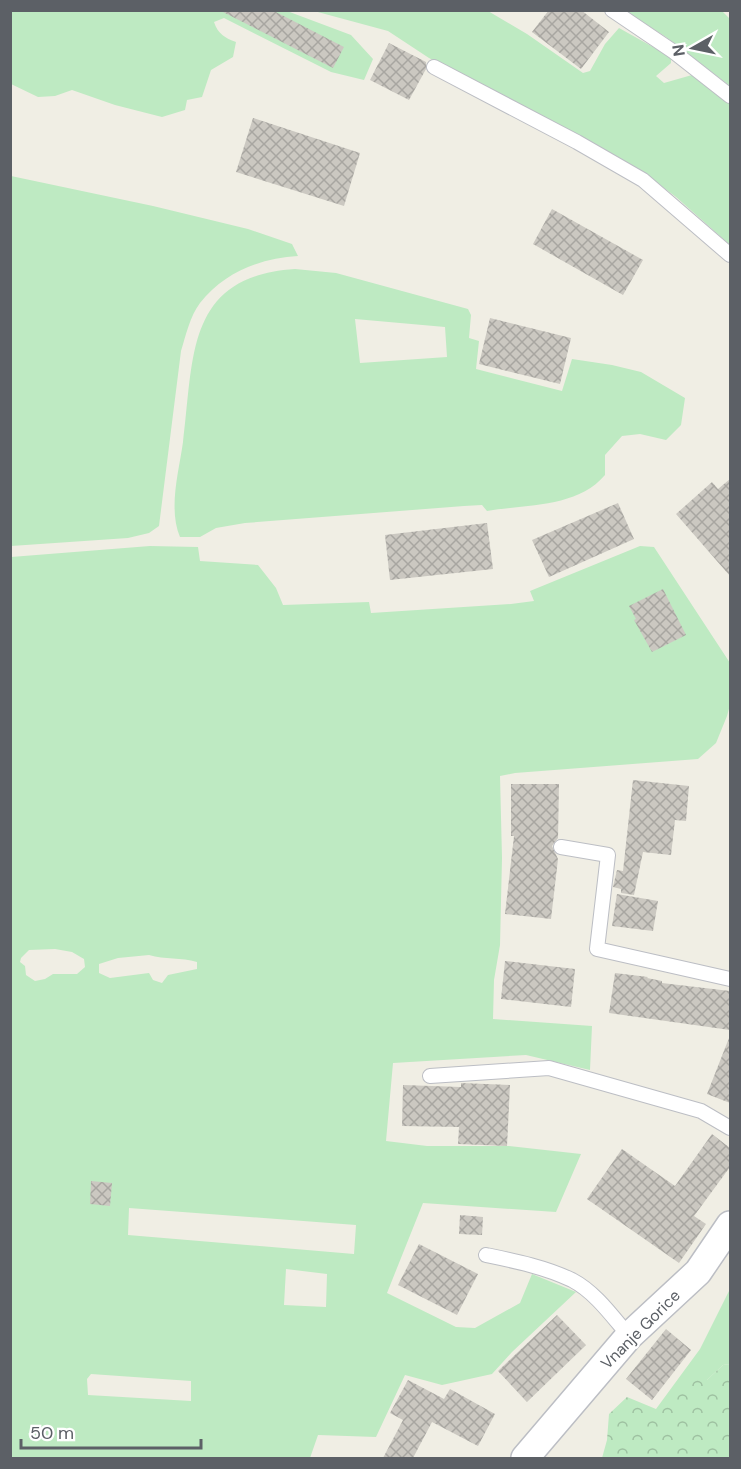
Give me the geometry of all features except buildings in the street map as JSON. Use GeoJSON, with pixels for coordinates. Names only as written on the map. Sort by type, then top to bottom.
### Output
{"type":"FeatureCollection","features":[{"type":"Feature","properties":{"kind":"street","name":"Vnanje Gorice"},"geometry":{"type":"LineString","coordinates":[[525,1458],[628,1336],[698,1272],[730,1225]]}},
{"type":"Feature","properties":{"kind":"lane"},"geometry":{"type":"LineString","coordinates":[[612,10],[674,52],[730,96]]}},
{"type":"Feature","properties":{"kind":"lane"},"geometry":{"type":"LineString","coordinates":[[434,67],[643,180],[730,255]]}},
{"type":"Feature","properties":{"kind":"lane"},"geometry":{"type":"LineString","coordinates":[[561,847],[608,855],[597,948],[730,979]]}},
{"type":"Feature","properties":{"kind":"lane"},"geometry":{"type":"LineString","coordinates":[[430,1076],[549,1068],[701,1111],[730,1128]]}},
{"type":"Feature","properties":{"kind":"lane"},"geometry":{"type":"LineString","coordinates":[[486,1255],[529,1264],[573,1281],[602,1304],[628,1336]]}},
{"type":"Feature","properties":{"kind":"green space"},"geometry":{"type":"Polygon","coordinates":[[[11,11],[287,11],[351,35],[373,59],[364,80],[331,72],[224,18],[214,22],[222,35],[236,42],[233,57],[211,70],[202,97],[187,100],[185,110],[162,117],[115,105],[72,90],[55,96],[38,97],[11,84],[11,11]]]}},
{"type":"Feature","properties":{"kind":"green space"},"geometry":{"type":"Polygon","coordinates":[[[314,11],[488,11],[527,34],[583,73],[590,71],[605,44],[619,28],[671,57],[671,63],[656,76],[664,83],[692,75],[730,103],[730,245],[676,197],[648,176],[429,58],[388,31],[314,11]]]}},
{"type":"Feature","properties":{"kind":"green space"},"geometry":{"type":"Polygon","coordinates":[[[625,11],[722,11],[730,19],[730,86],[666,37],[625,11]]]}},
{"type":"Feature","properties":{"kind":"green space"},"geometry":{"type":"Polygon","coordinates":[[[11,176],[248,229],[292,244],[298,256],[270,260],[232,275],[210,292],[197,308],[181,351],[159,526],[149,533],[128,538],[11,546],[11,176]]]}},
{"type":"Feature","properties":{"kind":"green space"},"geometry":{"type":"Polygon","coordinates":[[[295,269],[336,273],[468,309],[471,315],[469,338],[479,341],[476,369],[562,391],[572,359],[641,372],[685,398],[681,425],[666,440],[640,434],[622,436],[605,455],[605,475],[594,486],[580,494],[550,503],[487,511],[482,505],[245,523],[216,528],[200,537],[180,537],[175,502],[194,352],[202,327],[214,305],[233,287],[259,275],[295,269]],[[355,319],[360,363],[447,357],[445,327],[355,319]]]}},
{"type":"Feature","properties":{"kind":"green space"},"geometry":{"type":"Polygon","coordinates":[[[150,546],[198,547],[200,561],[258,565],[276,588],[283,605],[369,602],[371,613],[534,601],[530,591],[640,546],[654,547],[730,663],[730,705],[727,716],[716,743],[698,759],[500,776],[502,858],[500,945],[494,980],[493,1019],[592,1026],[590,1070],[526,1055],[393,1063],[386,1141],[427,1146],[509,1146],[581,1154],[556,1212],[423,1203],[387,1293],[456,1327],[475,1328],[520,1303],[532,1274],[576,1292],[492,1374],[442,1385],[405,1375],[376,1437],[318,1435],[310,1458],[11,1458],[11,557],[150,546]],[[55,949],[29,950],[20,962],[25,966],[26,975],[35,981],[53,974],[77,974],[85,967],[84,959],[72,952],[55,949]],[[149,955],[118,958],[99,964],[99,973],[110,978],[149,973],[153,980],[162,983],[168,975],[197,969],[197,962],[185,960],[149,955]],[[129,1208],[128,1235],[354,1254],[356,1225],[129,1208]],[[286,1269],[284,1305],[326,1307],[327,1274],[286,1269]],[[91,1374],[87,1379],[88,1395],[191,1401],[191,1381],[91,1374]]]}},
{"type":"Feature","properties":{"kind":"green space"},"geometry":{"type":"Polygon","coordinates":[[[730,1289],[730,1364],[723,1365],[707,1380],[656,1409],[700,1349],[730,1289]]]}},
{"type":"Feature","properties":{"kind":"green space"},"geometry":{"type":"Polygon","coordinates":[[[730,1364],[730,1458],[602,1458],[607,1440],[609,1414],[627,1397],[656,1409],[692,1377],[707,1380],[723,1365],[730,1364]]]}}]}
